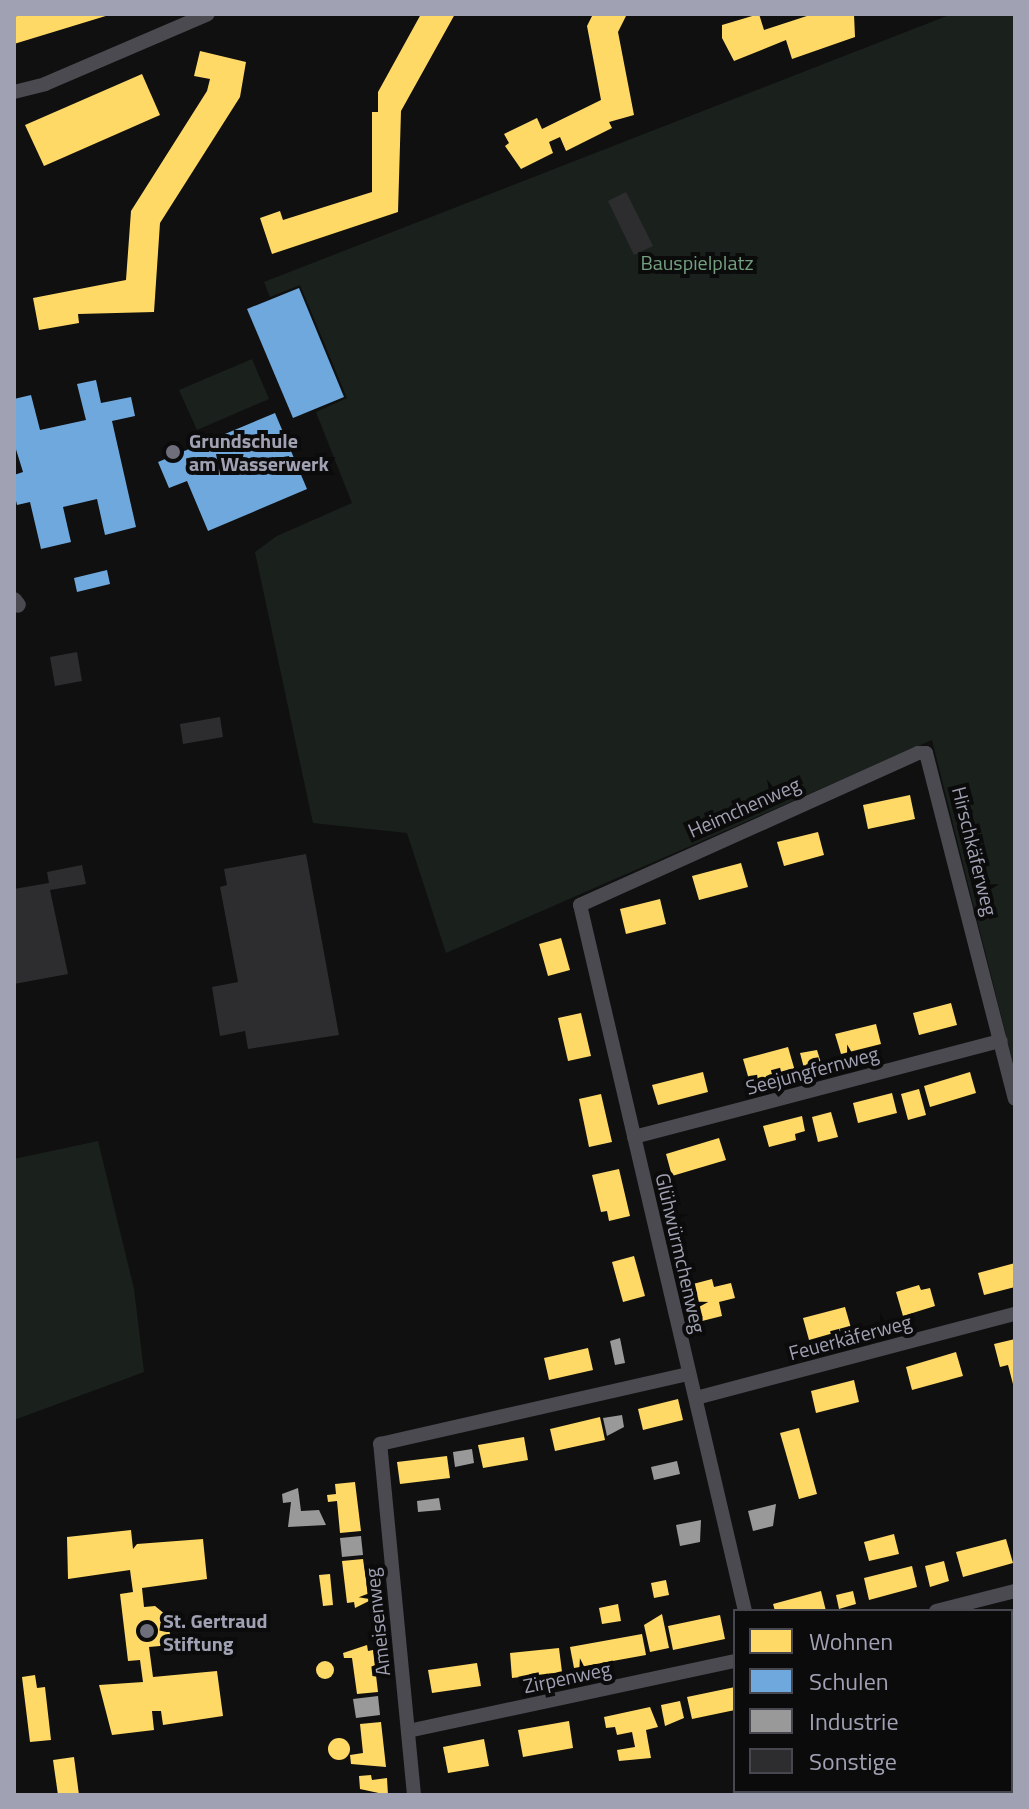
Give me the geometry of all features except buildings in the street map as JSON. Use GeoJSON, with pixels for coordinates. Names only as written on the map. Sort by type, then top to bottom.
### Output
{"type":"FeatureCollection","features":[{"type":"Feature","properties":{"kind":"street"},"geometry":{"type":"LineString","coordinates":[[14,92],[45,84],[208,14]]}},
{"type":"Feature","properties":{"kind":"street","name":"Heimchenweg"},"geometry":{"type":"LineString","coordinates":[[580,905],[926,753]]}},
{"type":"Feature","properties":{"kind":"street","name":"Hirschkäferweg"},"geometry":{"type":"LineString","coordinates":[[926,753],[1015,1099]]}},
{"type":"Feature","properties":{"kind":"street","name":"Glühwürmchenweg"},"geometry":{"type":"LineString","coordinates":[[580,905],[745,1609]]}},
{"type":"Feature","properties":{"kind":"street","name":"Seejungfernweg"},"geometry":{"type":"LineString","coordinates":[[634,1137],[1001,1041]]}},
{"type":"Feature","properties":{"kind":"street","name":"Feuerkäferweg"},"geometry":{"type":"LineString","coordinates":[[696,1398],[1015,1314]]}},
{"type":"Feature","properties":{"kind":"street","name":"Ameisenweg"},"geometry":{"type":"LineString","coordinates":[[414,1795],[380,1444],[689,1374]]}},
{"type":"Feature","properties":{"kind":"street"},"geometry":{"type":"LineString","coordinates":[[944,1609],[1015,1591]]}},
{"type":"Feature","properties":{"kind":"street","name":"Zirpenweg"},"geometry":{"type":"LineString","coordinates":[[408,1731],[733,1661]]}},
{"type":"Feature","properties":{"kind":"green space","name":"Bauspielplatz"},"geometry":{"type":"Polygon","coordinates":[[[952,14],[1015,14],[1015,1071],[932,740],[446,953],[407,833],[313,823],[255,552],[277,536],[352,503],[316,412],[347,398],[300,285],[270,297],[264,282],[952,14]]]}},
{"type":"Feature","properties":{"kind":"green space"},"geometry":{"type":"Polygon","coordinates":[[[252,359],[269,399],[197,430],[179,390],[252,359]]]}},
{"type":"Feature","properties":{"kind":"green space"},"geometry":{"type":"Polygon","coordinates":[[[98,1141],[134,1289],[144,1372],[14,1420],[14,1159],[98,1141]]]}},
{"type":"Feature","properties":{"kind":"place","name":"Grundschule am Wasserwerk"},"geometry":{"type":"Point","coordinates":[173,452]}},
{"type":"Feature","properties":{"kind":"place","name":"St. Gertraud Stiftung"},"geometry":{"type":"Point","coordinates":[147,1631]}}]}
